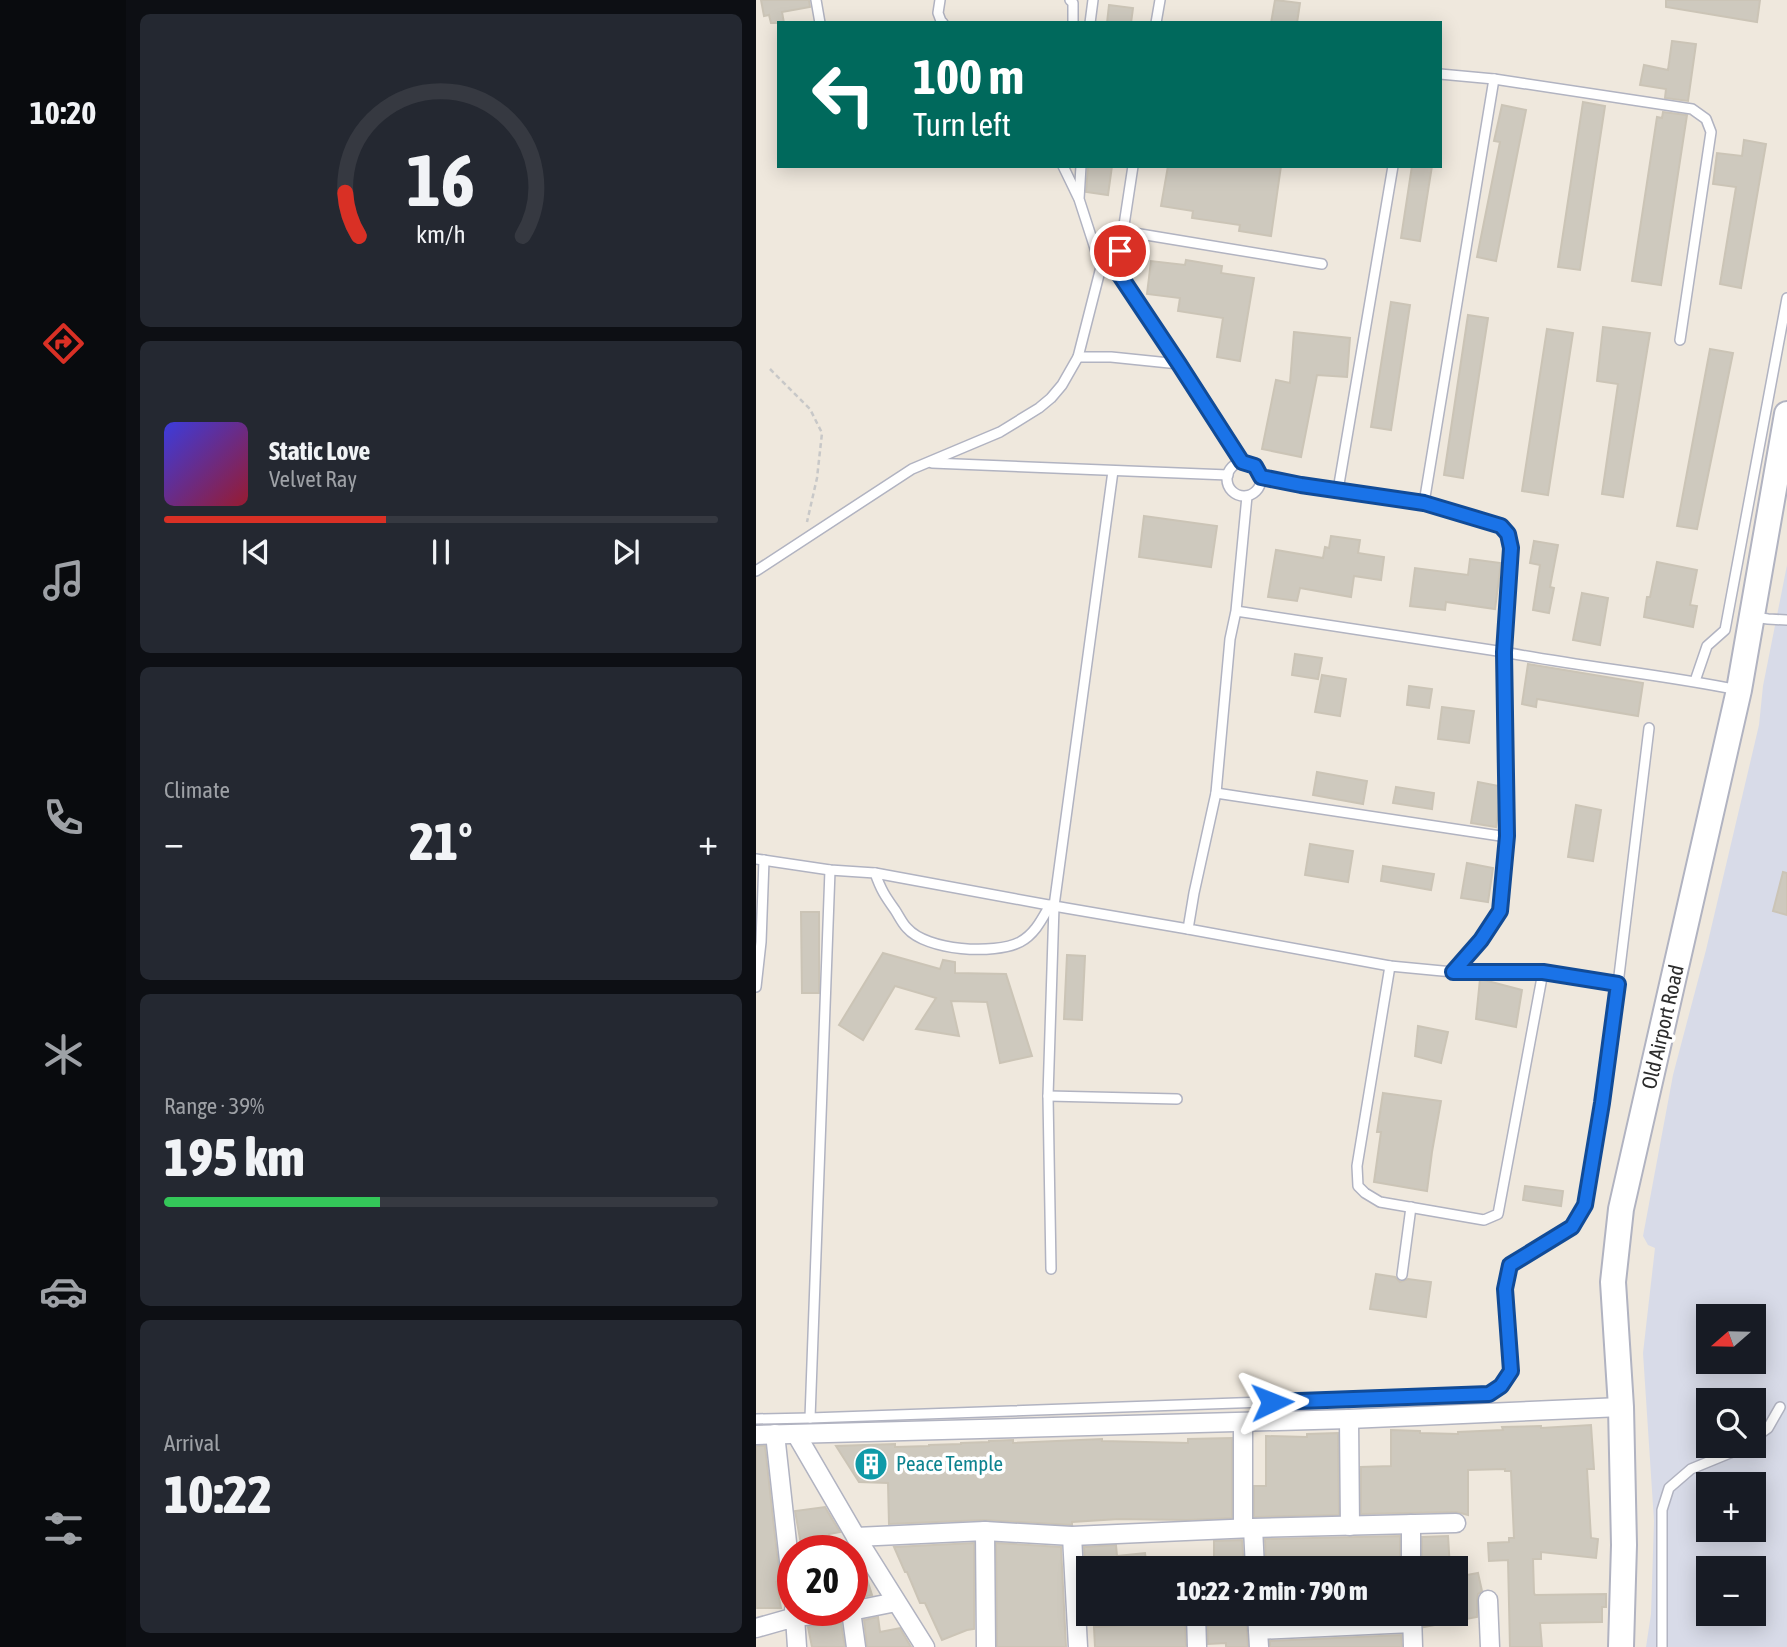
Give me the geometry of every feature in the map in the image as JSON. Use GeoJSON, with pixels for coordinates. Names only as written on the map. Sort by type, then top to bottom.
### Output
{"type":"FeatureCollection","features":[{"type":"Feature","properties":{"kind":"main road","name":"Old Airport Road"},"geometry":{"type":"LineString","coordinates":[[1621,1647],[1624,1545],[1621,1407],[1613,1282],[1621,1209],[1739,690],[1787,414]]}},
{"type":"Feature","properties":{"kind":"street"},"geometry":{"type":"LineString","coordinates":[[756,1435],[1243,1423],[1621,1407]]}},
{"type":"Feature","properties":{"kind":"street"},"geometry":{"type":"LineString","coordinates":[[1349,1419],[1350,1526]]}},
{"type":"Feature","properties":{"kind":"street"},"geometry":{"type":"LineString","coordinates":[[1243,1423],[1247,1528],[1253,1556]]}},
{"type":"Feature","properties":{"kind":"street"},"geometry":{"type":"LineString","coordinates":[[775,1434],[786,1535]]}},
{"type":"Feature","properties":{"kind":"street"},"geometry":{"type":"LineString","coordinates":[[796,1434],[855,1535]]}},
{"type":"Feature","properties":{"kind":"street"},"geometry":{"type":"LineString","coordinates":[[868,1536],[985,1531],[1072,1536],[1456,1523]]}},
{"type":"Feature","properties":{"kind":"street"},"geometry":{"type":"LineString","coordinates":[[1410,1524],[1411,1556]]}},
{"type":"Feature","properties":{"kind":"street"},"geometry":{"type":"LineString","coordinates":[[985,1531],[986,1647]]}},
{"type":"Feature","properties":{"kind":"street"},"geometry":{"type":"LineString","coordinates":[[1072,1536],[1076,1566]]}},
{"type":"Feature","properties":{"kind":"street"},"geometry":{"type":"LineString","coordinates":[[868,1557],[925,1647]]}},
{"type":"Feature","properties":{"kind":"street"},"geometry":{"type":"LineString","coordinates":[[1488,1600],[1490,1647]]}},
{"type":"Feature","properties":{"kind":"street"},"geometry":{"type":"LineString","coordinates":[[868,1608],[895,1602]]}},
{"type":"Feature","properties":{"kind":"street"},"geometry":{"type":"LineString","coordinates":[[756,1628],[777,1620]]}},
{"type":"Feature","properties":{"kind":"street"},"geometry":{"type":"LineString","coordinates":[[796,1626],[797,1647]]}},
{"type":"Feature","properties":{"kind":"street"},"geometry":{"type":"LineString","coordinates":[[853,1626],[856,1647]]}},
{"type":"Feature","properties":{"kind":"street"},"geometry":{"type":"LineString","coordinates":[[1078,1647],[1080,1626]]}},
{"type":"Feature","properties":{"kind":"street"},"geometry":{"type":"LineString","coordinates":[[1196,1626],[1197,1647]]}},
{"type":"Feature","properties":{"kind":"street"},"geometry":{"type":"LineString","coordinates":[[1258,1630],[1309,1626]]}},
{"type":"Feature","properties":{"kind":"street"},"geometry":{"type":"LineString","coordinates":[[1412,1626],[1413,1647]]}},
{"type":"Feature","properties":{"kind":"lane"},"geometry":{"type":"LineString","coordinates":[[816,0],[821,21]]}},
{"type":"Feature","properties":{"kind":"lane"},"geometry":{"type":"LineString","coordinates":[[940,0],[938,13],[941,21]]}},
{"type":"Feature","properties":{"kind":"lane"},"geometry":{"type":"LineString","coordinates":[[1070,0],[1073,3],[1073,21]]}},
{"type":"Feature","properties":{"kind":"lane"},"geometry":{"type":"LineString","coordinates":[[1090,21],[1093,0]]}},
{"type":"Feature","properties":{"kind":"lane"},"geometry":{"type":"LineString","coordinates":[[1156,21],[1160,0]]}},
{"type":"Feature","properties":{"kind":"lane"},"geometry":{"type":"LineString","coordinates":[[1442,74],[1494,79],[1692,109],[1706,119],[1711,132],[1680,340]]}},
{"type":"Feature","properties":{"kind":"lane"},"geometry":{"type":"LineString","coordinates":[[1424,503],[1494,79]]}},
{"type":"Feature","properties":{"kind":"lane"},"geometry":{"type":"LineString","coordinates":[[756,571],[912,469],[1000,432],[1039,408],[1062,385],[1078,357],[1101,267],[1079,199],[1064,168]]}},
{"type":"Feature","properties":{"kind":"lane"},"geometry":{"type":"LineString","coordinates":[[1079,199],[1081,168]]}},
{"type":"Feature","properties":{"kind":"lane"},"geometry":{"type":"LineString","coordinates":[[1133,168],[1117,271],[1242,462],[1255,466],[1261,477],[1258,489],[1247,496],[1237,494],[1229,486],[1228,475],[1233,467],[1242,462]]}},
{"type":"Feature","properties":{"kind":"lane"},"geometry":{"type":"LineString","coordinates":[[1338,490],[1393,168]]}},
{"type":"Feature","properties":{"kind":"lane"},"geometry":{"type":"LineString","coordinates":[[1122,231],[1322,264]]}},
{"type":"Feature","properties":{"kind":"lane"},"geometry":{"type":"LineString","coordinates":[[1101,267],[1117,271]]}},
{"type":"Feature","properties":{"kind":"lane"},"geometry":{"type":"LineString","coordinates":[[1695,681],[1707,646],[1725,629],[1787,298]]}},
{"type":"Feature","properties":{"kind":"lane"},"geometry":{"type":"LineString","coordinates":[[1078,357],[1111,357],[1179,364]]}},
{"type":"Feature","properties":{"kind":"lane"},"geometry":{"type":"LineString","coordinates":[[926,462],[1228,475]]}},
{"type":"Feature","properties":{"kind":"lane"},"geometry":{"type":"LineString","coordinates":[[1051,1269],[1048,1096],[1052,906],[1113,471]]}},
{"type":"Feature","properties":{"kind":"lane"},"geometry":{"type":"LineString","coordinates":[[1261,477],[1424,503],[1501,526],[1508,534],[1511,548],[1504,652],[1507,836],[1500,911],[1481,940],[1453,972]]}},
{"type":"Feature","properties":{"kind":"lane"},"geometry":{"type":"LineString","coordinates":[[1188,929],[1216,793],[1247,496]]}},
{"type":"Feature","properties":{"kind":"lane"},"geometry":{"type":"LineString","coordinates":[[1236,611],[1739,690]]}},
{"type":"Feature","properties":{"kind":"lane"},"geometry":{"type":"LineString","coordinates":[[1751,616],[1787,620]]}},
{"type":"Feature","properties":{"kind":"lane"},"geometry":{"type":"LineString","coordinates":[[756,1419],[1489,1394],[1501,1386],[1511,1371],[1505,1289],[1510,1265],[1572,1227],[1585,1205],[1618,984],[1649,728]]}},
{"type":"Feature","properties":{"kind":"lane"},"geometry":{"type":"LineString","coordinates":[[1216,793],[1507,836]]}},
{"type":"Feature","properties":{"kind":"lane"},"geometry":{"type":"LineString","coordinates":[[756,987],[761,942],[760,860],[875,873],[1390,965],[1453,972],[1543,972],[1618,984]]}},
{"type":"Feature","properties":{"kind":"lane"},"geometry":{"type":"LineString","coordinates":[[810,1418],[830,870]]}},
{"type":"Feature","properties":{"kind":"lane"},"geometry":{"type":"LineString","coordinates":[[875,873],[883,895],[908,930],[926,941],[942,946],[983,950],[1003,948],[1021,941],[1037,929],[1052,906]]}},
{"type":"Feature","properties":{"kind":"lane"},"geometry":{"type":"LineString","coordinates":[[1390,965],[1357,1166],[1358,1186],[1380,1202],[1484,1220],[1498,1213],[1543,972]]}},
{"type":"Feature","properties":{"kind":"lane"},"geometry":{"type":"LineString","coordinates":[[1048,1096],[1177,1099]]}},
{"type":"Feature","properties":{"kind":"lane"},"geometry":{"type":"LineString","coordinates":[[1402,1275],[1411,1207]]}},
{"type":"Feature","properties":{"kind":"lane"},"geometry":{"type":"LineString","coordinates":[[1766,1429],[1780,1407]]}},
{"type":"Feature","properties":{"kind":"lane"},"geometry":{"type":"LineString","coordinates":[[1662,1647],[1662,1510],[1669,1488],[1691,1469],[1718,1458]]}},
{"type":"Feature","properties":{"kind":"path"},"geometry":{"type":"LineString","coordinates":[[770,369],[810,409],[822,433],[817,478],[804,539]]}},
{"type":"Feature","properties":{"kind":"shaded area"},"geometry":{"type":"Polygon","coordinates":[[[1787,565],[1787,1647],[1646,1647],[1651,1614],[1654,1521],[1643,1353],[1655,1248],[1648,1245],[1643,1236],[1673,1075],[1706,950],[1759,725],[1763,686],[1787,565]]]}},
{"type":"Feature","properties":{"kind":"building"},"geometry":{"type":"Polygon","coordinates":[[[761,0],[809,0],[810,7],[782,12],[784,21],[771,23],[769,15],[764,16],[761,0]]]}},
{"type":"Feature","properties":{"kind":"building"},"geometry":{"type":"Polygon","coordinates":[[[1275,0],[1300,3],[1297,21],[1271,21],[1275,0]]]}},
{"type":"Feature","properties":{"kind":"building"},"geometry":{"type":"Polygon","coordinates":[[[1666,0],[1760,0],[1757,22],[1666,7],[1666,0]]]}},
{"type":"Feature","properties":{"kind":"building"},"geometry":{"type":"Polygon","coordinates":[[[1109,5],[1133,8],[1131,21],[1107,21],[1109,5]]]}},
{"type":"Feature","properties":{"kind":"building"},"geometry":{"type":"Polygon","coordinates":[[[1672,41],[1696,44],[1688,101],[1665,98],[1666,89],[1640,85],[1644,65],[1668,70],[1672,41]]]}},
{"type":"Feature","properties":{"kind":"building"},"geometry":{"type":"Polygon","coordinates":[[[1583,102],[1605,106],[1580,270],[1558,267],[1583,102]]]}},
{"type":"Feature","properties":{"kind":"building"},"geometry":{"type":"Polygon","coordinates":[[[1502,105],[1526,110],[1496,261],[1477,257],[1500,142],[1494,141],[1502,105]]]}},
{"type":"Feature","properties":{"kind":"building"},"geometry":{"type":"Polygon","coordinates":[[[1663,112],[1687,115],[1661,285],[1632,281],[1657,117],[1662,118],[1663,112]]]}},
{"type":"Feature","properties":{"kind":"building"},"geometry":{"type":"Polygon","coordinates":[[[1744,140],[1766,144],[1741,288],[1720,284],[1736,187],[1713,184],[1717,153],[1742,156],[1744,140]]]}},
{"type":"Feature","properties":{"kind":"building"},"geometry":{"type":"Polygon","coordinates":[[[1088,168],[1112,168],[1108,195],[1086,192],[1088,168]]]}},
{"type":"Feature","properties":{"kind":"building"},"geometry":{"type":"Polygon","coordinates":[[[1168,168],[1281,168],[1271,236],[1239,231],[1240,225],[1192,218],[1193,211],[1161,206],[1168,168]]]}},
{"type":"Feature","properties":{"kind":"building"},"geometry":{"type":"Polygon","coordinates":[[[1412,168],[1432,168],[1420,241],[1401,238],[1412,168]]]}},
{"type":"Feature","properties":{"kind":"building"},"geometry":{"type":"Polygon","coordinates":[[[1186,260],[1222,266],[1221,273],[1254,278],[1240,361],[1217,357],[1223,318],[1178,311],[1180,298],[1147,294],[1151,261],[1185,265],[1186,260]]]}},
{"type":"Feature","properties":{"kind":"building"},"geometry":{"type":"Polygon","coordinates":[[[1391,302],[1410,305],[1391,430],[1371,427],[1391,302]]]}},
{"type":"Feature","properties":{"kind":"building"},"geometry":{"type":"Polygon","coordinates":[[[1468,315],[1488,318],[1463,478],[1444,475],[1468,315]]]}},
{"type":"Feature","properties":{"kind":"building"},"geometry":{"type":"Polygon","coordinates":[[[1603,327],[1650,333],[1623,497],[1602,494],[1618,384],[1597,381],[1603,327]]]}},
{"type":"Feature","properties":{"kind":"building"},"geometry":{"type":"Polygon","coordinates":[[[1547,329],[1573,333],[1548,495],[1522,491],[1547,329]]]}},
{"type":"Feature","properties":{"kind":"building"},"geometry":{"type":"Polygon","coordinates":[[[1294,332],[1350,338],[1347,377],[1317,375],[1301,457],[1262,449],[1276,380],[1290,383],[1294,332]]]}},
{"type":"Feature","properties":{"kind":"building"},"geometry":{"type":"Polygon","coordinates":[[[1710,349],[1733,353],[1697,529],[1677,526],[1710,349]]]}},
{"type":"Feature","properties":{"kind":"building"},"geometry":{"type":"Polygon","coordinates":[[[1144,516],[1217,526],[1211,567],[1139,557],[1144,516]]]}},
{"type":"Feature","properties":{"kind":"building"},"geometry":{"type":"Polygon","coordinates":[[[1331,536],[1360,540],[1358,553],[1384,557],[1381,580],[1354,576],[1351,597],[1300,588],[1297,601],[1268,597],[1276,550],[1323,558],[1325,547],[1329,548],[1331,536]]]}},
{"type":"Feature","properties":{"kind":"building"},"geometry":{"type":"Polygon","coordinates":[[[1534,541],[1558,545],[1550,587],[1554,588],[1549,613],[1533,610],[1540,565],[1530,563],[1534,541]]]}},
{"type":"Feature","properties":{"kind":"building"},"geometry":{"type":"Polygon","coordinates":[[[1470,559],[1501,563],[1495,609],[1446,602],[1445,610],[1410,606],[1415,568],[1468,575],[1470,559]]]}},
{"type":"Feature","properties":{"kind":"building"},"geometry":{"type":"Polygon","coordinates":[[[1657,562],[1697,570],[1690,605],[1697,606],[1693,627],[1644,617],[1657,562]]]}},
{"type":"Feature","properties":{"kind":"building"},"geometry":{"type":"Polygon","coordinates":[[[1582,593],[1608,598],[1600,645],[1573,640],[1582,593]]]}},
{"type":"Feature","properties":{"kind":"building"},"geometry":{"type":"Polygon","coordinates":[[[1295,654],[1322,658],[1318,679],[1292,675],[1295,654]]]}},
{"type":"Feature","properties":{"kind":"building"},"geometry":{"type":"Polygon","coordinates":[[[1528,664],[1643,683],[1638,716],[1537,699],[1536,707],[1522,704],[1528,664]]]}},
{"type":"Feature","properties":{"kind":"building"},"geometry":{"type":"Polygon","coordinates":[[[1322,675],[1346,679],[1340,716],[1315,712],[1322,675]]]}},
{"type":"Feature","properties":{"kind":"building"},"geometry":{"type":"Polygon","coordinates":[[[1409,686],[1432,689],[1429,708],[1407,705],[1409,686]]]}},
{"type":"Feature","properties":{"kind":"building"},"geometry":{"type":"Polygon","coordinates":[[[1442,707],[1474,711],[1469,743],[1438,739],[1442,707]]]}},
{"type":"Feature","properties":{"kind":"building"},"geometry":{"type":"Polygon","coordinates":[[[1317,772],[1367,781],[1363,804],[1313,795],[1317,772]]]}},
{"type":"Feature","properties":{"kind":"building"},"geometry":{"type":"Polygon","coordinates":[[[1478,782],[1499,786],[1496,827],[1471,823],[1478,782]]]}},
{"type":"Feature","properties":{"kind":"building"},"geometry":{"type":"Polygon","coordinates":[[[1396,787],[1434,793],[1432,809],[1393,803],[1396,787]]]}},
{"type":"Feature","properties":{"kind":"building"},"geometry":{"type":"Polygon","coordinates":[[[1576,805],[1601,810],[1593,861],[1568,857],[1576,805]]]}},
{"type":"Feature","properties":{"kind":"building"},"geometry":{"type":"Polygon","coordinates":[[[1310,844],[1353,851],[1348,882],[1305,875],[1310,844]]]}},
{"type":"Feature","properties":{"kind":"building"},"geometry":{"type":"Polygon","coordinates":[[[1467,863],[1493,868],[1488,902],[1461,898],[1467,863]]]}},
{"type":"Feature","properties":{"kind":"building"},"geometry":{"type":"Polygon","coordinates":[[[1383,866],[1434,874],[1431,890],[1381,881],[1383,866]]]}},
{"type":"Feature","properties":{"kind":"building"},"geometry":{"type":"Polygon","coordinates":[[[1783,872],[1787,873],[1787,915],[1773,911],[1783,872]]]}},
{"type":"Feature","properties":{"kind":"building"},"geometry":{"type":"Polygon","coordinates":[[[801,912],[819,912],[819,993],[802,993],[801,912]]]}},
{"type":"Feature","properties":{"kind":"building"},"geometry":{"type":"Polygon","coordinates":[[[883,953],[940,969],[943,960],[955,962],[955,973],[1006,974],[1032,1056],[1000,1063],[987,1002],[951,1001],[959,1036],[916,1029],[936,998],[895,986],[863,1040],[839,1025],[883,953]]]}},
{"type":"Feature","properties":{"kind":"building"},"geometry":{"type":"Polygon","coordinates":[[[1067,955],[1085,956],[1082,1020],[1064,1019],[1067,955]]]}},
{"type":"Feature","properties":{"kind":"building"},"geometry":{"type":"Polygon","coordinates":[[[1480,979],[1522,990],[1516,1027],[1476,1019],[1480,979]]]}},
{"type":"Feature","properties":{"kind":"building"},"geometry":{"type":"Polygon","coordinates":[[[1418,1026],[1448,1032],[1441,1063],[1415,1056],[1418,1026]]]}},
{"type":"Feature","properties":{"kind":"building"},"geometry":{"type":"Polygon","coordinates":[[[1383,1093],[1441,1101],[1427,1191],[1374,1182],[1383,1093]]]}},
{"type":"Feature","properties":{"kind":"building"},"geometry":{"type":"Polygon","coordinates":[[[1525,1186],[1563,1191],[1561,1206],[1523,1200],[1525,1186]]]}},
{"type":"Feature","properties":{"kind":"building"},"geometry":{"type":"Polygon","coordinates":[[[1376,1274],[1395,1277],[1400,1282],[1408,1279],[1431,1282],[1426,1317],[1370,1309],[1376,1274]]]}},
{"type":"Feature","properties":{"kind":"building"},"geometry":{"type":"Polygon","coordinates":[[[1591,1425],[1594,1469],[1587,1469],[1591,1538],[1598,1539],[1596,1558],[1541,1552],[1541,1559],[1533,1559],[1534,1593],[1606,1594],[1606,1607],[1602,1607],[1602,1622],[1540,1623],[1542,1647],[1510,1647],[1508,1560],[1489,1561],[1488,1543],[1509,1542],[1509,1538],[1514,1538],[1511,1471],[1468,1470],[1468,1515],[1456,1512],[1361,1514],[1361,1467],[1391,1466],[1391,1430],[1458,1434],[1503,1430],[1502,1427],[1591,1425]]]}},
{"type":"Feature","properties":{"kind":"building"},"geometry":{"type":"Polygon","coordinates":[[[1338,1433],[1339,1515],[1254,1517],[1254,1486],[1266,1486],[1266,1436],[1307,1437],[1307,1434],[1338,1433]]]}},
{"type":"Feature","properties":{"kind":"building"},"geometry":{"type":"Polygon","coordinates":[[[1232,1438],[1232,1518],[1119,1519],[1072,1522],[1072,1525],[984,1520],[889,1524],[888,1483],[859,1482],[836,1446],[895,1444],[895,1447],[1013,1440],[1013,1443],[1102,1439],[1188,1443],[1188,1439],[1232,1438]]]}},
{"type":"Feature","properties":{"kind":"building"},"geometry":{"type":"Polygon","coordinates":[[[756,1446],[765,1446],[777,1554],[777,1608],[756,1608],[756,1446]]]}},
{"type":"Feature","properties":{"kind":"building"},"geometry":{"type":"Polygon","coordinates":[[[825,1507],[840,1532],[829,1535],[799,1535],[795,1511],[825,1507]]]}},
{"type":"Feature","properties":{"kind":"building"},"geometry":{"type":"Polygon","coordinates":[[[1400,1536],[1400,1556],[1266,1556],[1265,1539],[1400,1536]]]}},
{"type":"Feature","properties":{"kind":"building"},"geometry":{"type":"Polygon","coordinates":[[[1448,1536],[1449,1556],[1422,1556],[1422,1537],[1448,1536]]]}},
{"type":"Feature","properties":{"kind":"building"},"geometry":{"type":"Polygon","coordinates":[[[1242,1540],[1243,1556],[1214,1556],[1214,1541],[1242,1540]]]}},
{"type":"Feature","properties":{"kind":"building"},"geometry":{"type":"Polygon","coordinates":[[[974,1543],[974,1629],[942,1640],[925,1603],[920,1603],[894,1547],[974,1543]]]}},
{"type":"Feature","properties":{"kind":"building"},"geometry":{"type":"Polygon","coordinates":[[[996,1543],[1061,1547],[1066,1647],[997,1647],[996,1543]]]}},
{"type":"Feature","properties":{"kind":"building"},"geometry":{"type":"Polygon","coordinates":[[[1116,1545],[1117,1556],[1085,1556],[1084,1547],[1116,1545]]]}},
{"type":"Feature","properties":{"kind":"building"},"geometry":{"type":"Polygon","coordinates":[[[1145,1553],[1145,1556],[1117,1556],[1145,1553]]]}},
{"type":"Feature","properties":{"kind":"building"},"geometry":{"type":"Polygon","coordinates":[[[1478,1573],[1482,1591],[1478,1594],[1477,1617],[1468,1619],[1468,1575],[1478,1573]]]}},
{"type":"Feature","properties":{"kind":"building"},"geometry":{"type":"Polygon","coordinates":[[[878,1617],[880,1632],[900,1628],[911,1647],[867,1647],[865,1626],[868,1626],[868,1619],[878,1617]]]}},
{"type":"Feature","properties":{"kind":"building"},"geometry":{"type":"Polygon","coordinates":[[[842,1626],[845,1647],[812,1647],[808,1627],[842,1626]]]}},
{"type":"Feature","properties":{"kind":"building"},"geometry":{"type":"Polygon","coordinates":[[[1185,1626],[1186,1647],[1095,1647],[1094,1627],[1185,1626]]]}},
{"type":"Feature","properties":{"kind":"building"},"geometry":{"type":"Polygon","coordinates":[[[1207,1626],[1247,1626],[1248,1647],[1226,1647],[1226,1643],[1208,1644],[1207,1626]]]}},
{"type":"Feature","properties":{"kind":"building"},"geometry":{"type":"Polygon","coordinates":[[[1401,1635],[1402,1647],[1270,1647],[1270,1641],[1401,1635]]]}},
{"type":"Feature","properties":{"kind":"place","name":"Peace Temple"},"geometry":{"type":"Point","coordinates":[871,1464]}},
{"type":"Feature","properties":{"kind":"route"},"geometry":{"type":"LineString","coordinates":[[1120,251],[1117,271],[1242,462],[1255,466],[1261,477],[1424,503],[1501,526],[1508,534],[1511,548],[1504,652],[1507,836],[1500,911],[1481,940],[1453,972],[1543,972],[1618,984],[1585,1205],[1572,1227],[1510,1265],[1505,1289],[1511,1371],[1501,1386],[1489,1394],[1272,1402]]}}]}
